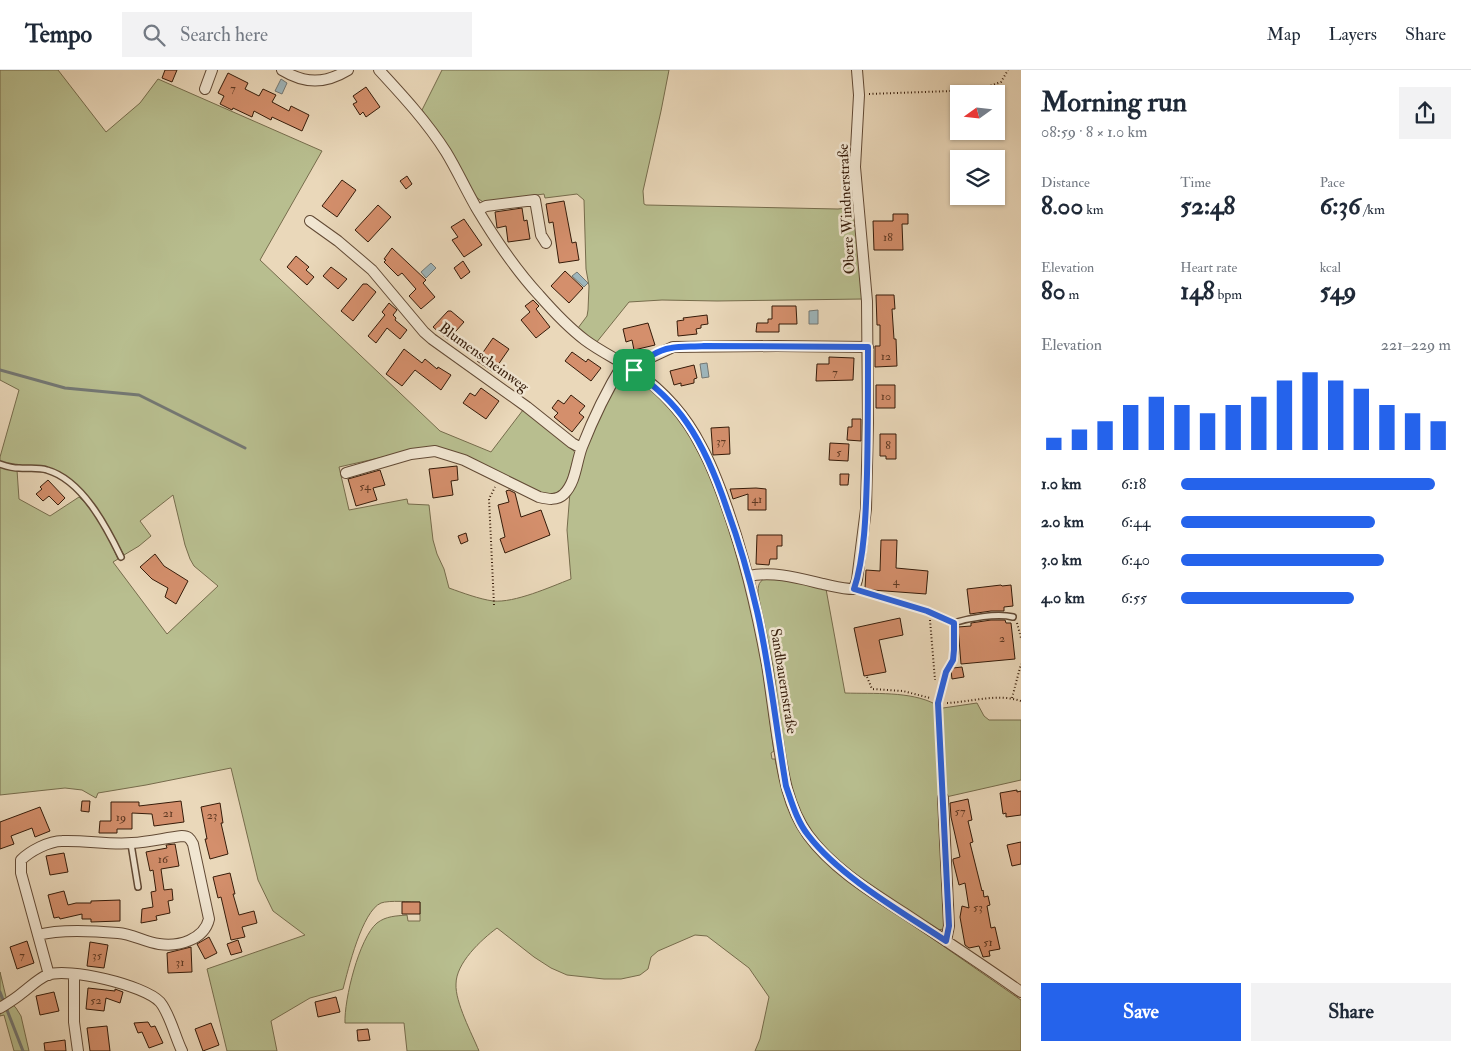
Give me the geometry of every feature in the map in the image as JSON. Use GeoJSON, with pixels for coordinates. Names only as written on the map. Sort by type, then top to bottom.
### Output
{"type":"FeatureCollection","features":[{"type":"Feature","properties":{"kind":"street"},"geometry":{"type":"LineString","coordinates":[[205,89],[212,70]]}},
{"type":"Feature","properties":{"kind":"street"},"geometry":{"type":"LineString","coordinates":[[282,70],[291,76],[312,81],[324,81],[337,77],[348,70]]}},
{"type":"Feature","properties":{"kind":"street","name":"Sandbauernstraße"},"geometry":{"type":"LineString","coordinates":[[379,70],[428,127],[446,153],[478,210],[518,270],[540,297],[584,340],[606,355],[634,370],[668,399],[687,422],[701,446],[718,484],[735,530],[749,576],[761,631],[786,786],[795,813],[808,835],[846,873],[880,898],[1021,992]]}},
{"type":"Feature","properties":{"kind":"street","name":"Obere Windnerstraße"},"geometry":{"type":"LineString","coordinates":[[854,589],[857,580],[866,509],[868,347],[867,301],[855,167],[859,95],[857,70]]}},
{"type":"Feature","properties":{"kind":"street"},"geometry":{"type":"LineString","coordinates":[[478,210],[486,206],[535,200],[541,235],[546,243]]}},
{"type":"Feature","properties":{"kind":"street","name":"Blumenscheinweg"},"geometry":{"type":"LineString","coordinates":[[310,220],[372,270],[432,339],[527,406],[572,443],[581,448]]}},
{"type":"Feature","properties":{"kind":"street"},"geometry":{"type":"LineString","coordinates":[[634,370],[643,361],[673,347],[868,347]]}},
{"type":"Feature","properties":{"kind":"street"},"geometry":{"type":"LineString","coordinates":[[346,473],[411,454],[435,451],[464,460],[539,497],[556,499],[569,488],[581,448],[613,380],[623,364]]}},
{"type":"Feature","properties":{"kind":"street"},"geometry":{"type":"LineString","coordinates":[[749,576],[774,574],[845,589],[854,589]]}},
{"type":"Feature","properties":{"kind":"street"},"geometry":{"type":"LineString","coordinates":[[943,798],[949,926],[946,941]]}},
{"type":"Feature","properties":{"kind":"street"},"geometry":{"type":"LineString","coordinates":[[38,935],[54,932],[120,933],[167,944],[179,943],[198,936],[204,930],[209,919],[193,844],[190,838],[182,836],[131,844],[62,841],[47,845],[25,856],[21,860],[20,873],[49,975]]}},
{"type":"Feature","properties":{"kind":"street"},"geometry":{"type":"LineString","coordinates":[[74,974],[74,1032],[78,1051]]}},
{"type":"Feature","properties":{"kind":"street"},"geometry":{"type":"LineString","coordinates":[[0,1008],[49,975],[74,974],[101,978],[129,986],[160,1003],[182,1051]]}},
{"type":"Feature","properties":{"kind":"lane"},"geometry":{"type":"LineString","coordinates":[[0,464],[18,468],[47,470],[65,480],[88,501],[108,530],[121,557]]}},
{"type":"Feature","properties":{"kind":"lane"},"geometry":{"type":"LineString","coordinates":[[854,589],[926,610],[954,623],[965,619],[997,616],[1013,618]]}},
{"type":"Feature","properties":{"kind":"lane"},"geometry":{"type":"LineString","coordinates":[[943,798],[939,702],[946,672],[954,655],[954,623]]}},
{"type":"Feature","properties":{"kind":"lane"},"geometry":{"type":"LineString","coordinates":[[131,844],[138,887]]}},
{"type":"Feature","properties":{"kind":"path"},"geometry":{"type":"LineString","coordinates":[[859,95],[978,90],[1001,82],[1008,70]]}},
{"type":"Feature","properties":{"kind":"path"},"geometry":{"type":"LineString","coordinates":[[494,605],[489,500],[498,478]]}},
{"type":"Feature","properties":{"kind":"path"},"geometry":{"type":"LineString","coordinates":[[926,610],[930,618],[934,671],[939,702]]}},
{"type":"Feature","properties":{"kind":"path"},"geometry":{"type":"LineString","coordinates":[[1013,618],[1018,625],[1021,638]]}},
{"type":"Feature","properties":{"kind":"path"},"geometry":{"type":"LineString","coordinates":[[1011,698],[1021,664]]}},
{"type":"Feature","properties":{"kind":"path"},"geometry":{"type":"LineString","coordinates":[[867,677],[872,689],[903,690],[926,696],[939,702],[956,703],[998,698],[1011,698],[1021,701]]}},
{"type":"Feature","properties":{"kind":"green space"},"geometry":{"type":"Polygon","coordinates":[[[0,70],[58,70],[106,132],[140,103],[158,79],[322,151],[260,260],[440,431],[491,452],[523,410],[574,451],[575,454],[566,485],[558,495],[544,496],[454,453],[401,453],[339,467],[349,510],[407,499],[408,504],[429,505],[433,540],[449,588],[482,599],[502,601],[532,594],[571,579],[567,530],[570,492],[585,448],[618,379],[627,374],[647,385],[664,400],[691,436],[702,457],[739,557],[759,643],[774,751],[771,753],[772,759],[775,759],[785,798],[796,824],[801,833],[864,891],[1021,1000],[1021,1051],[755,1051],[760,1039],[769,997],[749,968],[707,936],[695,935],[658,951],[651,957],[648,969],[640,975],[621,979],[604,979],[567,975],[551,968],[497,928],[465,960],[457,976],[456,991],[458,1000],[479,1051],[407,1051],[404,1023],[345,1023],[347,1000],[354,970],[370,931],[380,921],[391,917],[407,915],[408,921],[420,921],[420,902],[394,901],[381,903],[374,908],[368,917],[357,942],[343,989],[310,998],[271,1021],[277,1051],[227,1051],[207,969],[305,935],[273,911],[258,880],[231,768],[98,793],[96,798],[82,790],[65,788],[0,795],[0,467],[17,470],[19,499],[50,516],[79,497],[86,504],[102,526],[118,559],[113,562],[167,634],[218,586],[194,566],[190,559],[173,495],[140,521],[151,536],[124,555],[98,511],[61,474],[52,469],[42,467],[0,462],[19,390],[0,380],[0,70]]]}},
{"type":"Feature","properties":{"kind":"green space"},"geometry":{"type":"Polygon","coordinates":[[[442,70],[669,70],[643,191],[644,204],[838,209],[856,207],[863,299],[662,300],[629,302],[596,343],[578,328],[587,316],[588,310],[589,286],[586,269],[584,200],[577,194],[545,198],[544,194],[483,202],[476,197],[453,156],[422,110],[442,70]]]}},
{"type":"Feature","properties":{"kind":"green space"},"geometry":{"type":"Polygon","coordinates":[[[771,577],[826,589],[845,693],[903,695],[935,704],[946,926],[944,929],[937,930],[880,893],[840,863],[809,829],[798,811],[789,782],[758,592],[761,582],[771,577]]]}},
{"type":"Feature","properties":{"kind":"green space"},"geometry":{"type":"Polygon","coordinates":[[[977,703],[984,716],[989,720],[1021,720],[1021,780],[946,797],[941,711],[943,708],[977,703]]]}},
{"type":"Feature","properties":{"kind":"green space"},"geometry":{"type":"Polygon","coordinates":[[[0,972],[6,997],[21,1016],[29,1051],[14,1051],[4,1015],[0,1016],[0,972]]]}},
{"type":"Feature","properties":{"kind":"water"},"geometry":{"type":"Polygon","coordinates":[[[281,79],[287,83],[282,94],[275,91],[281,79]]]}},
{"type":"Feature","properties":{"kind":"water"},"geometry":{"type":"Polygon","coordinates":[[[431,263],[436,268],[426,278],[421,272],[431,263]]]}},
{"type":"Feature","properties":{"kind":"water"},"geometry":{"type":"Polygon","coordinates":[[[577,272],[588,283],[584,287],[572,276],[577,272]]]}},
{"type":"Feature","properties":{"kind":"water"},"geometry":{"type":"Polygon","coordinates":[[[818,310],[818,324],[809,324],[809,311],[818,310]]]}},
{"type":"Feature","properties":{"kind":"water"},"geometry":{"type":"Polygon","coordinates":[[[707,363],[709,377],[702,378],[700,364],[707,363]]]}},
{"type":"Feature","properties":{"kind":"building"},"geometry":{"type":"Polygon","coordinates":[[[165,70],[177,70],[172,82],[162,78],[165,70]]]}},
{"type":"Feature","properties":{"kind":"building"},"geometry":{"type":"Polygon","coordinates":[[[228,73],[248,83],[245,89],[259,96],[263,89],[276,95],[272,102],[289,111],[291,106],[309,115],[302,131],[272,117],[271,120],[254,111],[252,117],[220,104],[224,96],[218,93],[228,73]]]}},
{"type":"Feature","properties":{"kind":"building"},"geometry":{"type":"Polygon","coordinates":[[[366,87],[380,107],[366,117],[363,112],[360,115],[353,104],[357,102],[353,96],[366,87]]]}},
{"type":"Feature","properties":{"kind":"building"},"geometry":{"type":"Polygon","coordinates":[[[407,176],[412,184],[406,189],[400,181],[407,176]]]}},
{"type":"Feature","properties":{"kind":"building"},"geometry":{"type":"Polygon","coordinates":[[[342,180],[356,190],[337,217],[322,206],[342,180]]]}},
{"type":"Feature","properties":{"kind":"building"},"geometry":{"type":"Polygon","coordinates":[[[564,201],[572,243],[576,242],[579,260],[559,263],[553,222],[549,223],[546,204],[564,201]]]}},
{"type":"Feature","properties":{"kind":"building"},"geometry":{"type":"Polygon","coordinates":[[[378,205],[391,217],[368,242],[355,230],[378,205]]]}},
{"type":"Feature","properties":{"kind":"building"},"geometry":{"type":"Polygon","coordinates":[[[522,208],[524,221],[527,220],[530,239],[508,242],[506,226],[497,228],[495,212],[522,208]]]}},
{"type":"Feature","properties":{"kind":"building"},"geometry":{"type":"Polygon","coordinates":[[[893,214],[908,214],[908,224],[902,224],[903,250],[874,250],[873,221],[893,221],[893,214]]]}},
{"type":"Feature","properties":{"kind":"building"},"geometry":{"type":"Polygon","coordinates":[[[464,219],[482,245],[464,257],[452,240],[458,237],[451,227],[464,219]]]}},
{"type":"Feature","properties":{"kind":"building"},"geometry":{"type":"Polygon","coordinates":[[[392,248],[426,280],[423,283],[435,297],[421,309],[409,296],[416,289],[402,273],[398,276],[384,262],[392,248]]]}},
{"type":"Feature","properties":{"kind":"building"},"geometry":{"type":"Polygon","coordinates":[[[296,256],[309,267],[306,270],[314,277],[307,285],[287,267],[296,256]]]}},
{"type":"Feature","properties":{"kind":"building"},"geometry":{"type":"Polygon","coordinates":[[[463,261],[470,272],[461,279],[454,268],[463,261]]]}},
{"type":"Feature","properties":{"kind":"building"},"geometry":{"type":"Polygon","coordinates":[[[331,267],[347,279],[338,289],[323,276],[331,267]]]}},
{"type":"Feature","properties":{"kind":"building"},"geometry":{"type":"Polygon","coordinates":[[[565,271],[583,288],[569,303],[551,286],[565,271]]]}},
{"type":"Feature","properties":{"kind":"building"},"geometry":{"type":"Polygon","coordinates":[[[363,284],[367,284],[376,292],[353,321],[341,311],[363,284]]]}},
{"type":"Feature","properties":{"kind":"building"},"geometry":{"type":"Polygon","coordinates":[[[876,295],[894,295],[895,309],[892,309],[897,366],[875,367],[875,346],[880,346],[880,325],[877,325],[876,295]]]}},
{"type":"Feature","properties":{"kind":"building"},"geometry":{"type":"Polygon","coordinates":[[[533,300],[539,306],[536,309],[550,327],[536,338],[521,320],[530,312],[525,306],[533,300]]]}},
{"type":"Feature","properties":{"kind":"building"},"geometry":{"type":"Polygon","coordinates":[[[389,303],[397,310],[393,315],[396,318],[395,320],[407,330],[400,339],[387,328],[376,343],[368,336],[385,315],[382,312],[389,303]]]}},
{"type":"Feature","properties":{"kind":"building"},"geometry":{"type":"Polygon","coordinates":[[[772,306],[796,306],[797,324],[779,324],[779,332],[756,332],[757,323],[768,323],[768,319],[772,319],[772,306]]]}},
{"type":"Feature","properties":{"kind":"building"},"geometry":{"type":"Polygon","coordinates":[[[448,311],[451,311],[464,322],[448,340],[433,327],[448,311]]]}},
{"type":"Feature","properties":{"kind":"building"},"geometry":{"type":"Polygon","coordinates":[[[707,315],[708,324],[701,325],[701,328],[696,329],[697,334],[678,336],[677,321],[684,320],[683,318],[707,315]]]}},
{"type":"Feature","properties":{"kind":"building"},"geometry":{"type":"Polygon","coordinates":[[[648,323],[655,345],[634,350],[632,340],[626,342],[623,329],[648,323]]]}},
{"type":"Feature","properties":{"kind":"building"},"geometry":{"type":"Polygon","coordinates":[[[493,338],[509,349],[493,372],[477,361],[493,338]]]}},
{"type":"Feature","properties":{"kind":"building"},"geometry":{"type":"Polygon","coordinates":[[[404,349],[422,363],[425,359],[437,369],[438,367],[451,375],[441,390],[415,370],[402,386],[386,374],[404,349]]]}},
{"type":"Feature","properties":{"kind":"building"},"geometry":{"type":"Polygon","coordinates":[[[572,352],[586,362],[588,359],[601,368],[591,381],[565,361],[572,352]]]}},
{"type":"Feature","properties":{"kind":"building"},"geometry":{"type":"Polygon","coordinates":[[[829,357],[854,358],[853,380],[816,381],[817,364],[829,364],[829,357]]]}},
{"type":"Feature","properties":{"kind":"building"},"geometry":{"type":"Polygon","coordinates":[[[694,365],[697,378],[694,379],[694,383],[681,386],[681,383],[674,385],[670,371],[694,365]]]}},
{"type":"Feature","properties":{"kind":"building"},"geometry":{"type":"Polygon","coordinates":[[[876,385],[895,385],[895,408],[876,408],[876,385]]]}},
{"type":"Feature","properties":{"kind":"building"},"geometry":{"type":"Polygon","coordinates":[[[481,388],[499,401],[486,419],[463,403],[470,393],[475,396],[481,388]]]}},
{"type":"Feature","properties":{"kind":"building"},"geometry":{"type":"Polygon","coordinates":[[[571,395],[585,406],[579,413],[584,417],[572,432],[554,417],[558,413],[552,408],[558,400],[564,404],[571,395]]]}},
{"type":"Feature","properties":{"kind":"building"},"geometry":{"type":"Polygon","coordinates":[[[852,419],[861,419],[861,441],[847,440],[848,427],[852,427],[852,419]]]}},
{"type":"Feature","properties":{"kind":"building"},"geometry":{"type":"Polygon","coordinates":[[[729,427],[730,454],[713,455],[711,428],[729,427]]]}},
{"type":"Feature","properties":{"kind":"building"},"geometry":{"type":"Polygon","coordinates":[[[880,434],[896,434],[896,459],[886,459],[886,456],[880,456],[880,434]]]}},
{"type":"Feature","properties":{"kind":"building"},"geometry":{"type":"Polygon","coordinates":[[[830,443],[849,444],[848,461],[829,460],[830,443]]]}},
{"type":"Feature","properties":{"kind":"building"},"geometry":{"type":"Polygon","coordinates":[[[457,466],[458,480],[451,481],[453,495],[433,498],[429,469],[457,466]]]}},
{"type":"Feature","properties":{"kind":"building"},"geometry":{"type":"Polygon","coordinates":[[[380,470],[385,485],[373,488],[377,500],[356,506],[348,479],[380,470]]]}},
{"type":"Feature","properties":{"kind":"building"},"geometry":{"type":"Polygon","coordinates":[[[840,474],[849,474],[848,485],[840,485],[840,474]]]}},
{"type":"Feature","properties":{"kind":"building"},"geometry":{"type":"Polygon","coordinates":[[[48,480],[65,498],[58,505],[49,496],[43,501],[36,494],[42,489],[40,487],[48,480]]]}},
{"type":"Feature","properties":{"kind":"building"},"geometry":{"type":"Polygon","coordinates":[[[730,489],[766,489],[766,510],[748,510],[748,494],[733,499],[730,489]]]}},
{"type":"Feature","properties":{"kind":"building"},"geometry":{"type":"Polygon","coordinates":[[[509,490],[515,493],[521,517],[541,510],[550,535],[505,553],[500,539],[505,537],[498,505],[509,502],[506,491],[509,490]]]}},
{"type":"Feature","properties":{"kind":"building"},"geometry":{"type":"Polygon","coordinates":[[[466,533],[468,541],[461,544],[458,536],[466,533]]]}},
{"type":"Feature","properties":{"kind":"building"},"geometry":{"type":"Polygon","coordinates":[[[757,535],[782,535],[782,546],[777,546],[777,559],[770,559],[769,565],[756,564],[757,535]]]}},
{"type":"Feature","properties":{"kind":"building"},"geometry":{"type":"Polygon","coordinates":[[[881,540],[897,540],[896,568],[928,571],[926,594],[865,588],[866,570],[880,571],[881,540]]]}},
{"type":"Feature","properties":{"kind":"building"},"geometry":{"type":"Polygon","coordinates":[[[155,554],[164,566],[188,581],[176,604],[165,597],[168,588],[152,579],[140,567],[155,554]]]}},
{"type":"Feature","properties":{"kind":"building"},"geometry":{"type":"Polygon","coordinates":[[[1011,585],[1013,606],[1004,607],[1004,611],[970,614],[967,589],[1011,585]]]}},
{"type":"Feature","properties":{"kind":"building"},"geometry":{"type":"Polygon","coordinates":[[[900,618],[903,635],[879,640],[886,672],[864,676],[854,628],[900,618]]]}},
{"type":"Feature","properties":{"kind":"building"},"geometry":{"type":"Polygon","coordinates":[[[1005,620],[1006,623],[1011,623],[1015,659],[961,664],[958,627],[971,626],[971,623],[1005,620]]]}},
{"type":"Feature","properties":{"kind":"building"},"geometry":{"type":"Polygon","coordinates":[[[962,667],[964,677],[952,679],[951,671],[953,668],[962,667]]]}},
{"type":"Feature","properties":{"kind":"building"},"geometry":{"type":"Polygon","coordinates":[[[1017,790],[1017,792],[1021,791],[1021,815],[1006,817],[1006,813],[1003,814],[1000,793],[1017,790]]]}},
{"type":"Feature","properties":{"kind":"building"},"geometry":{"type":"Polygon","coordinates":[[[968,799],[972,820],[968,821],[973,842],[970,843],[984,897],[988,896],[990,905],[987,906],[991,928],[995,927],[1000,949],[989,951],[990,956],[983,957],[979,946],[969,948],[965,945],[960,917],[962,906],[969,908],[965,883],[959,885],[953,861],[953,859],[960,857],[951,817],[950,803],[968,799]]]}},
{"type":"Feature","properties":{"kind":"building"},"geometry":{"type":"Polygon","coordinates":[[[82,801],[90,801],[89,812],[81,811],[82,801]]]}},
{"type":"Feature","properties":{"kind":"building"},"geometry":{"type":"Polygon","coordinates":[[[181,801],[184,822],[154,826],[152,814],[132,813],[132,829],[117,829],[117,833],[99,833],[100,821],[111,821],[111,802],[139,802],[139,806],[181,801]]]}},
{"type":"Feature","properties":{"kind":"building"},"geometry":{"type":"Polygon","coordinates":[[[220,803],[223,823],[221,823],[228,854],[210,859],[205,839],[207,839],[201,807],[220,803]]]}},
{"type":"Feature","properties":{"kind":"building"},"geometry":{"type":"Polygon","coordinates":[[[40,807],[50,831],[35,837],[32,828],[11,836],[14,844],[0,849],[0,822],[40,807]]]}},
{"type":"Feature","properties":{"kind":"building"},"geometry":{"type":"Polygon","coordinates":[[[1021,842],[1021,864],[1012,866],[1007,845],[1021,842]]]}},
{"type":"Feature","properties":{"kind":"building"},"geometry":{"type":"Polygon","coordinates":[[[175,844],[179,866],[161,869],[164,890],[172,889],[173,900],[168,901],[170,913],[156,916],[157,920],[141,923],[142,909],[153,907],[151,892],[156,891],[153,870],[150,871],[146,852],[167,848],[166,845],[175,844]]]}},
{"type":"Feature","properties":{"kind":"building"},"geometry":{"type":"Polygon","coordinates":[[[64,853],[68,872],[50,875],[46,856],[64,853]]]}},
{"type":"Feature","properties":{"kind":"building"},"geometry":{"type":"Polygon","coordinates":[[[230,873],[239,915],[254,911],[257,923],[242,927],[245,937],[231,940],[221,897],[218,898],[213,877],[230,873]]]}},
{"type":"Feature","properties":{"kind":"building"},"geometry":{"type":"Polygon","coordinates":[[[64,891],[68,905],[91,903],[91,901],[120,900],[120,921],[91,922],[91,919],[82,919],[82,914],[60,919],[59,917],[54,918],[48,895],[64,891]]]}},
{"type":"Feature","properties":{"kind":"building"},"geometry":{"type":"Polygon","coordinates":[[[402,902],[420,902],[420,914],[402,914],[402,902]]]}},
{"type":"Feature","properties":{"kind":"building"},"geometry":{"type":"Polygon","coordinates":[[[209,937],[217,953],[205,959],[197,944],[209,937]]]}},
{"type":"Feature","properties":{"kind":"building"},"geometry":{"type":"Polygon","coordinates":[[[238,940],[242,952],[231,955],[227,944],[238,940]]]}},
{"type":"Feature","properties":{"kind":"building"},"geometry":{"type":"Polygon","coordinates":[[[27,941],[34,963],[17,969],[10,947],[27,941]]]}},
{"type":"Feature","properties":{"kind":"building"},"geometry":{"type":"Polygon","coordinates":[[[90,942],[108,945],[104,968],[87,966],[90,942]]]}},
{"type":"Feature","properties":{"kind":"building"},"geometry":{"type":"Polygon","coordinates":[[[191,947],[192,972],[168,973],[167,953],[191,947]]]}},
{"type":"Feature","properties":{"kind":"building"},"geometry":{"type":"Polygon","coordinates":[[[88,988],[115,991],[115,989],[123,992],[120,1003],[106,998],[104,1011],[86,1009],[88,988]]]}},
{"type":"Feature","properties":{"kind":"building"},"geometry":{"type":"Polygon","coordinates":[[[54,992],[59,1011],[40,1015],[36,996],[54,992]]]}},
{"type":"Feature","properties":{"kind":"building"},"geometry":{"type":"Polygon","coordinates":[[[336,997],[340,1012],[318,1017],[315,1002],[336,997]]]}},
{"type":"Feature","properties":{"kind":"building"},"geometry":{"type":"Polygon","coordinates":[[[148,1022],[151,1027],[155,1026],[163,1043],[149,1048],[142,1032],[138,1033],[134,1023],[148,1022]]]}},
{"type":"Feature","properties":{"kind":"building"},"geometry":{"type":"Polygon","coordinates":[[[211,1023],[219,1045],[203,1051],[195,1029],[211,1023]]]}},
{"type":"Feature","properties":{"kind":"building"},"geometry":{"type":"Polygon","coordinates":[[[107,1026],[110,1051],[90,1051],[87,1028],[107,1026]]]}},
{"type":"Feature","properties":{"kind":"building"},"geometry":{"type":"Polygon","coordinates":[[[368,1029],[370,1040],[358,1041],[357,1030],[368,1029]]]}},
{"type":"Feature","properties":{"kind":"building"},"geometry":{"type":"Polygon","coordinates":[[[65,1040],[66,1051],[45,1051],[44,1043],[65,1040]]]}},
{"type":"Feature","properties":{"kind":"waterway"},"geometry":{"type":"LineString","coordinates":[[0,370],[65,388],[139,395],[245,448]]}},
{"type":"Feature","properties":{"kind":"waterway"},"geometry":{"type":"LineString","coordinates":[[0,992],[23,1051]]}},
{"type":"Feature","properties":{"kind":"route"},"geometry":{"type":"LineString","coordinates":[[673,347],[868,347],[866,509],[857,580],[854,589],[927,611],[954,623],[953,660],[946,672],[938,703],[949,926],[946,941],[880,898],[846,873],[808,835],[795,813],[786,786],[758,613],[735,530],[718,484],[701,446],[687,422],[668,399],[634,370],[643,361],[673,347]]}}]}
